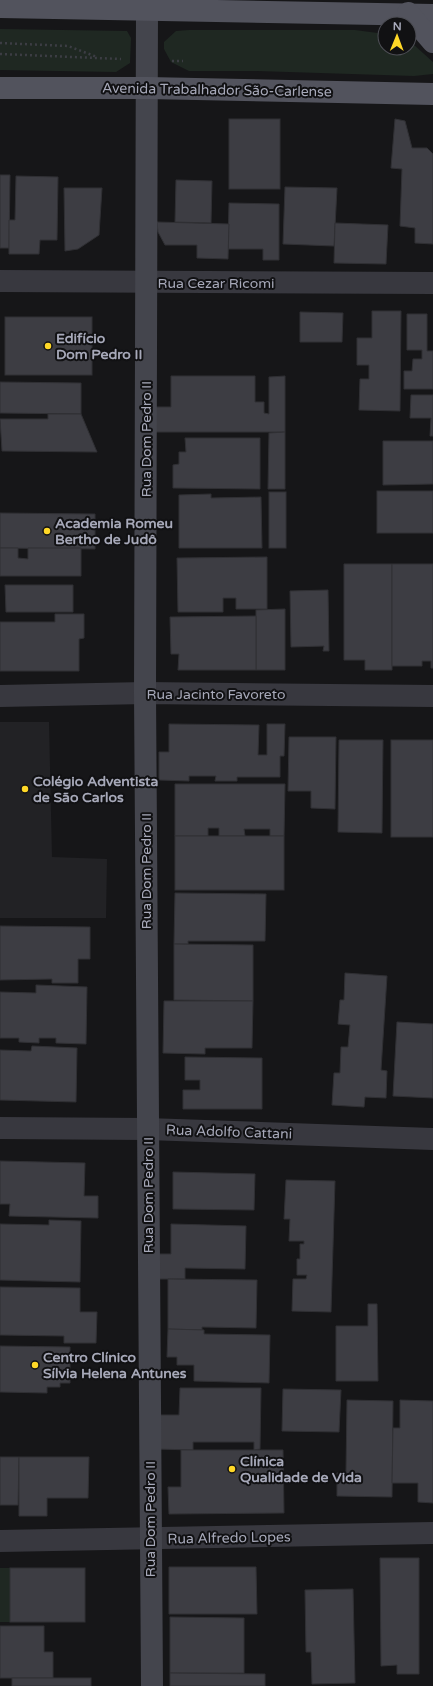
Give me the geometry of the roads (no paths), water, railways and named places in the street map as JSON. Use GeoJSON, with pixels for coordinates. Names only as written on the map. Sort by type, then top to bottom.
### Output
{"type":"FeatureCollection","features":[{"type":"Feature","properties":{"kind":"main road"},"geometry":{"type":"LineString","coordinates":[[0,7],[408,13],[433,15]]}},
{"type":"Feature","properties":{"kind":"main road","name":"Rua Dom Pedro II"},"geometry":{"type":"LineString","coordinates":[[147,9],[148,88],[145,693],[152,1686]]}},
{"type":"Feature","properties":{"kind":"main road"},"geometry":{"type":"LineString","coordinates":[[408,13],[433,42]]}},
{"type":"Feature","properties":{"kind":"main road","name":"Avenida Trabalhador São-Carlense"},"geometry":{"type":"LineString","coordinates":[[0,88],[148,88],[433,94]]}},
{"type":"Feature","properties":{"kind":"street","name":"Rua Cezar Ricomi"},"geometry":{"type":"LineString","coordinates":[[0,281],[147,283],[433,283]]}},
{"type":"Feature","properties":{"kind":"street","name":"Rua Jacinto Favoreto"},"geometry":{"type":"LineString","coordinates":[[0,696],[145,693],[433,696]]}},
{"type":"Feature","properties":{"kind":"street","name":"Rua Adolfo Cattani"},"geometry":{"type":"LineString","coordinates":[[0,1128],[147,1129],[433,1139]]}},
{"type":"Feature","properties":{"kind":"street","name":"Rua Alfredo Lopes"},"geometry":{"type":"LineString","coordinates":[[0,1541],[150,1540],[433,1533]]}},
{"type":"Feature","properties":{"kind":"place","name":"Edifício Dom Pedro II"},"geometry":{"type":"Point","coordinates":[48,346]}},
{"type":"Feature","properties":{"kind":"place","name":"Academia Romeu Bertho de Judô"},"geometry":{"type":"Point","coordinates":[47,531]}},
{"type":"Feature","properties":{"kind":"place","name":"Colégio Adventista de São Carlos"},"geometry":{"type":"Point","coordinates":[25,789]}},
{"type":"Feature","properties":{"kind":"place","name":"Centro Clínico Sílvia Helena Antunes"},"geometry":{"type":"Point","coordinates":[35,1365]}},
{"type":"Feature","properties":{"kind":"place","name":"Clínica Qualidade de Vida"},"geometry":{"type":"Point","coordinates":[232,1469]}}]}
